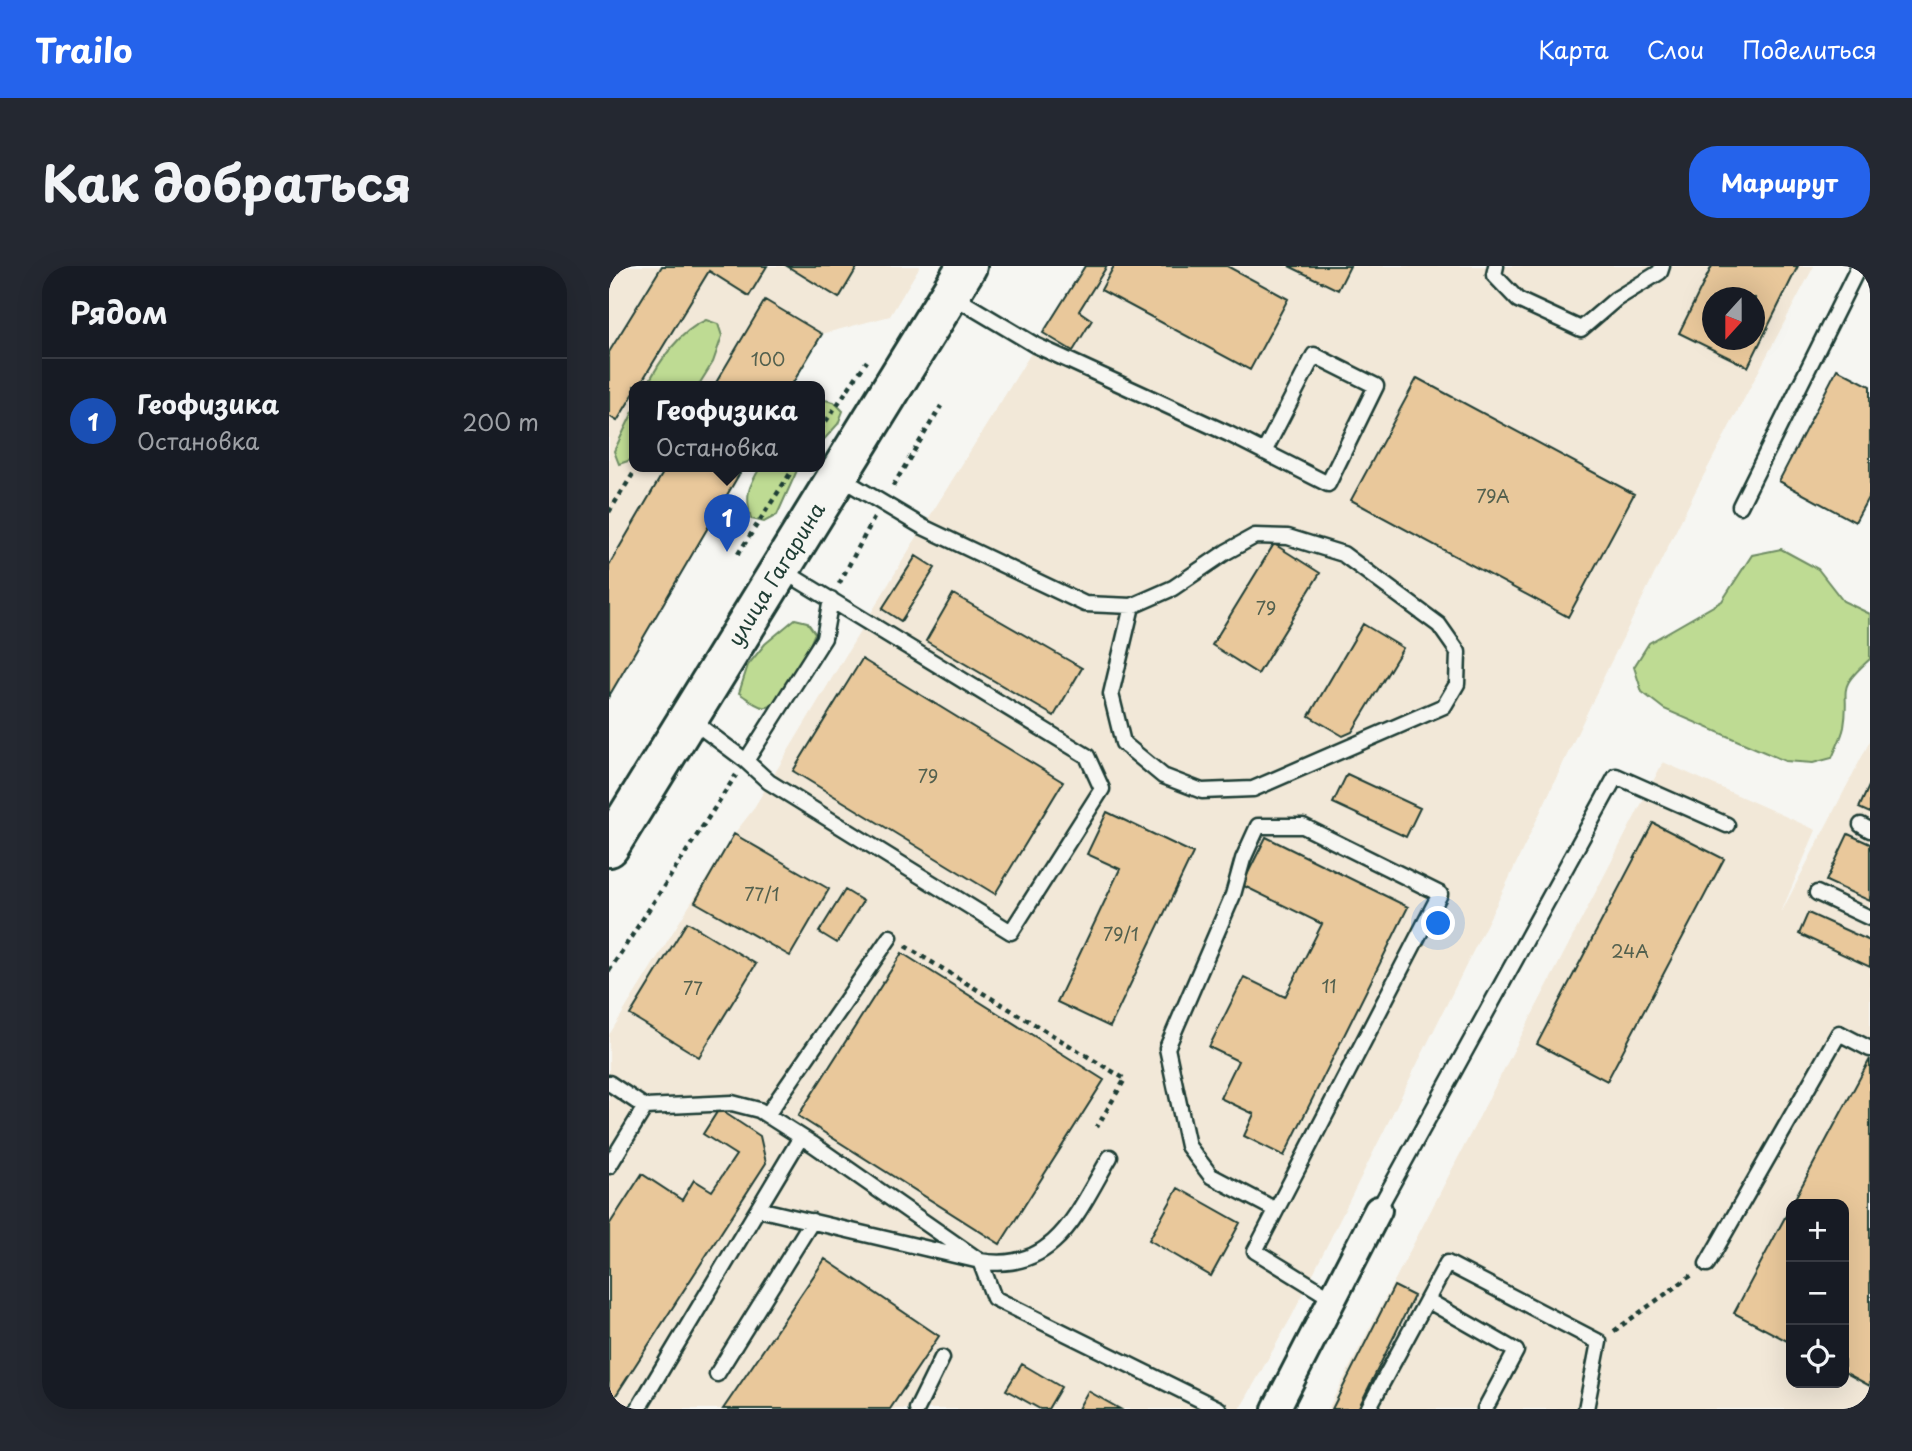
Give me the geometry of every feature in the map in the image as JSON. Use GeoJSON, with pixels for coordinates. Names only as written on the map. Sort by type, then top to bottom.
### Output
{"type":"FeatureCollection","features":[{"type":"Feature","properties":{"kind":"main road","name":"улица Гагарина"},"geometry":{"type":"LineString","coordinates":[[609,847],[958,280]]}},
{"type":"Feature","properties":{"kind":"street"},"geometry":{"type":"LineString","coordinates":[[1276,1409],[1378,1210]]}},
{"type":"Feature","properties":{"kind":"lane"},"geometry":{"type":"LineString","coordinates":[[1496,266],[1494,275],[1518,300],[1581,328],[1616,299],[1660,272],[1662,266]]}},
{"type":"Feature","properties":{"kind":"lane"},"geometry":{"type":"LineString","coordinates":[[1740,506],[1859,266]]}},
{"type":"Feature","properties":{"kind":"lane"},"geometry":{"type":"LineString","coordinates":[[958,280],[1035,345],[1328,484],[1376,386],[1314,355],[1264,452]]}},
{"type":"Feature","properties":{"kind":"lane"},"geometry":{"type":"LineString","coordinates":[[838,477],[923,527],[1085,604],[1132,606],[1173,588],[1255,536],[1288,537],[1343,554],[1439,625],[1458,652],[1457,684],[1444,706],[1253,789],[1202,791],[1163,776],[1123,743],[1111,694],[1132,606]]}},
{"type":"Feature","properties":{"kind":"lane"},"geometry":{"type":"LineString","coordinates":[[689,718],[769,782],[1011,932],[1102,789],[1087,756],[865,623],[831,598],[781,569]]}},
{"type":"Feature","properties":{"kind":"lane"},"geometry":{"type":"LineString","coordinates":[[746,761],[824,638],[831,598]]}},
{"type":"Feature","properties":{"kind":"lane"},"geometry":{"type":"LineString","coordinates":[[1378,1210],[1616,776],[1727,825]]}},
{"type":"Feature","properties":{"kind":"lane"},"geometry":{"type":"LineString","coordinates":[[1276,1210],[1211,1175],[1188,1146],[1167,1048],[1233,895],[1243,859],[1258,826],[1303,826],[1440,894],[1255,1251],[1333,1298]]}},
{"type":"Feature","properties":{"kind":"lane"},"geometry":{"type":"LineString","coordinates":[[1817,893],[1870,918]]}},
{"type":"Feature","properties":{"kind":"lane"},"geometry":{"type":"LineString","coordinates":[[767,1115],[890,937]]}},
{"type":"Feature","properties":{"kind":"lane"},"geometry":{"type":"LineString","coordinates":[[1707,1264],[1839,1033],[1870,1049]]}},
{"type":"Feature","properties":{"kind":"lane"},"geometry":{"type":"LineString","coordinates":[[609,1083],[646,1107],[732,1103],[767,1115],[979,1261],[994,1298],[1219,1409]]}},
{"type":"Feature","properties":{"kind":"lane"},"geometry":{"type":"LineString","coordinates":[[609,1166],[646,1107]]}},
{"type":"Feature","properties":{"kind":"lane"},"geometry":{"type":"LineString","coordinates":[[638,1409],[801,1137]]}},
{"type":"Feature","properties":{"kind":"lane"},"geometry":{"type":"LineString","coordinates":[[758,1209],[993,1263],[1033,1257],[1056,1241],[1110,1157]]}},
{"type":"Feature","properties":{"kind":"lane"},"geometry":{"type":"LineString","coordinates":[[717,1374],[812,1221]]}},
{"type":"Feature","properties":{"kind":"lane"},"geometry":{"type":"LineString","coordinates":[[1368,1409],[1447,1263],[1599,1342],[1586,1409]]}},
{"type":"Feature","properties":{"kind":"lane"},"geometry":{"type":"LineString","coordinates":[[1427,1300],[1516,1351],[1485,1409]]}},
{"type":"Feature","properties":{"kind":"lane"},"geometry":{"type":"LineString","coordinates":[[917,1409],[942,1357]]}},
{"type":"Feature","properties":{"kind":"path"},"geometry":{"type":"LineString","coordinates":[[609,512],[634,472]]}},
{"type":"Feature","properties":{"kind":"path"},"geometry":{"type":"LineString","coordinates":[[738,554],[792,472]]}},
{"type":"Feature","properties":{"kind":"path"},"geometry":{"type":"LineString","coordinates":[[609,971],[746,761]]}},
{"type":"Feature","properties":{"kind":"path"},"geometry":{"type":"LineString","coordinates":[[890,937],[1125,1079],[1097,1127]]}},
{"type":"Feature","properties":{"kind":"path"},"geometry":{"type":"LineString","coordinates":[[1599,1342],[1707,1264]]}},
{"type":"Feature","properties":{"kind":"shaded area"},"geometry":{"type":"Polygon","coordinates":[[[609,266],[920,266],[890,316],[822,334],[794,381],[629,381],[629,472],[740,472],[609,696],[609,266]]]}},
{"type":"Feature","properties":{"kind":"shaded area"},"geometry":{"type":"Polygon","coordinates":[[[1085,266],[1814,266],[1695,492],[1608,668],[1506,885],[1292,1316],[1240,1409],[609,1409],[609,1035],[734,834],[752,811],[912,545],[1085,266]]]}},
{"type":"Feature","properties":{"kind":"shaded area"},"geometry":{"type":"Polygon","coordinates":[[[1870,741],[1870,1409],[1328,1409],[1663,762],[1816,830],[1780,915],[1870,741]]]}},
{"type":"Feature","properties":{"kind":"green space"},"geometry":{"type":"Polygon","coordinates":[[[706,320],[718,324],[722,336],[713,362],[701,381],[650,381],[671,348],[696,325],[706,320]]]}},
{"type":"Feature","properties":{"kind":"green space"},"geometry":{"type":"Polygon","coordinates":[[[825,400],[834,402],[843,411],[838,424],[825,438],[825,400]]]}},
{"type":"Feature","properties":{"kind":"green space"},"geometry":{"type":"Polygon","coordinates":[[[629,420],[629,461],[619,464],[614,451],[629,420]]]}},
{"type":"Feature","properties":{"kind":"green space"},"geometry":{"type":"Polygon","coordinates":[[[758,472],[796,472],[777,515],[764,522],[751,519],[748,497],[758,472]]]}},
{"type":"Feature","properties":{"kind":"green space"},"geometry":{"type":"Polygon","coordinates":[[[1781,549],[1818,569],[1843,601],[1870,614],[1870,659],[1847,684],[1846,714],[1840,739],[1832,758],[1813,763],[1785,761],[1664,709],[1642,692],[1634,667],[1649,643],[1722,601],[1752,555],[1781,549]]]}},
{"type":"Feature","properties":{"kind":"green space"},"geometry":{"type":"Polygon","coordinates":[[[795,619],[807,622],[815,633],[788,690],[772,706],[760,706],[739,693],[748,665],[765,644],[795,619]]]}},
{"type":"Feature","properties":{"kind":"building"},"geometry":{"type":"Polygon","coordinates":[[[662,266],[767,266],[749,296],[709,271],[642,381],[629,381],[629,401],[617,421],[609,416],[609,352],[662,266]]]}},
{"type":"Feature","properties":{"kind":"building"},"geometry":{"type":"Polygon","coordinates":[[[787,266],[858,266],[839,298],[787,266]]]}},
{"type":"Feature","properties":{"kind":"building"},"geometry":{"type":"Polygon","coordinates":[[[1085,266],[1107,266],[1079,311],[1092,320],[1073,351],[1043,333],[1085,266]]]}},
{"type":"Feature","properties":{"kind":"building"},"geometry":{"type":"Polygon","coordinates":[[[1114,266],[1227,266],[1288,299],[1250,370],[1101,290],[1114,266]]]}},
{"type":"Feature","properties":{"kind":"building"},"geometry":{"type":"Polygon","coordinates":[[[1289,266],[1350,266],[1338,290],[1289,266]]]}},
{"type":"Feature","properties":{"kind":"building"},"geometry":{"type":"Polygon","coordinates":[[[1712,266],[1798,266],[1765,333],[1765,287],[1702,287],[1702,344],[1679,333],[1712,266]]]}},
{"type":"Feature","properties":{"kind":"building"},"geometry":{"type":"Polygon","coordinates":[[[765,300],[822,334],[794,381],[717,381],[765,300]]]}},
{"type":"Feature","properties":{"kind":"building"},"geometry":{"type":"Polygon","coordinates":[[[1714,350],[1756,350],[1748,367],[1714,350]]]}},
{"type":"Feature","properties":{"kind":"building"},"geometry":{"type":"Polygon","coordinates":[[[1837,369],[1870,386],[1870,494],[1855,522],[1779,481],[1837,369]]]}},
{"type":"Feature","properties":{"kind":"building"},"geometry":{"type":"Polygon","coordinates":[[[1417,378],[1634,494],[1568,617],[1351,500],[1417,378]]]}},
{"type":"Feature","properties":{"kind":"building"},"geometry":{"type":"Polygon","coordinates":[[[663,472],[740,472],[609,696],[609,565],[663,472]]]}},
{"type":"Feature","properties":{"kind":"building"},"geometry":{"type":"Polygon","coordinates":[[[1274,544],[1320,573],[1258,674],[1212,645],[1274,544]]]}},
{"type":"Feature","properties":{"kind":"building"},"geometry":{"type":"Polygon","coordinates":[[[916,556],[935,568],[901,621],[882,609],[916,556]]]}},
{"type":"Feature","properties":{"kind":"building"},"geometry":{"type":"Polygon","coordinates":[[[953,594],[1082,668],[1054,716],[926,641],[953,594]]]}},
{"type":"Feature","properties":{"kind":"building"},"geometry":{"type":"Polygon","coordinates":[[[1363,624],[1403,648],[1352,732],[1343,736],[1309,716],[1363,624]]]}},
{"type":"Feature","properties":{"kind":"building"},"geometry":{"type":"Polygon","coordinates":[[[862,659],[1063,782],[995,894],[793,771],[862,659]]]}},
{"type":"Feature","properties":{"kind":"building"},"geometry":{"type":"Polygon","coordinates":[[[1347,774],[1420,808],[1406,837],[1333,803],[1347,774]]]}},
{"type":"Feature","properties":{"kind":"building"},"geometry":{"type":"Polygon","coordinates":[[[1870,784],[1870,813],[1859,808],[1870,784]]]}},
{"type":"Feature","properties":{"kind":"building"},"geometry":{"type":"Polygon","coordinates":[[[1107,812],[1193,853],[1110,1027],[1057,1002],[1120,869],[1087,854],[1107,812]]]}},
{"type":"Feature","properties":{"kind":"building"},"geometry":{"type":"Polygon","coordinates":[[[1653,823],[1724,859],[1607,1081],[1537,1044],[1653,823]]]}},
{"type":"Feature","properties":{"kind":"building"},"geometry":{"type":"Polygon","coordinates":[[[734,834],[829,889],[790,956],[695,902],[734,834]]]}},
{"type":"Feature","properties":{"kind":"building"},"geometry":{"type":"Polygon","coordinates":[[[1848,834],[1870,844],[1870,901],[1826,881],[1848,834]]]}},
{"type":"Feature","properties":{"kind":"building"},"geometry":{"type":"Polygon","coordinates":[[[1266,837],[1408,907],[1284,1156],[1244,1136],[1254,1114],[1220,1098],[1238,1061],[1209,1047],[1244,977],[1285,997],[1322,924],[1242,885],[1266,837]]]}},
{"type":"Feature","properties":{"kind":"building"},"geometry":{"type":"Polygon","coordinates":[[[845,890],[863,901],[837,943],[819,932],[845,890]]]}},
{"type":"Feature","properties":{"kind":"building"},"geometry":{"type":"Polygon","coordinates":[[[1808,913],[1870,941],[1870,967],[1799,934],[1808,913]]]}},
{"type":"Feature","properties":{"kind":"building"},"geometry":{"type":"Polygon","coordinates":[[[687,922],[756,964],[699,1057],[630,1015],[687,922]]]}},
{"type":"Feature","properties":{"kind":"building"},"geometry":{"type":"Polygon","coordinates":[[[902,953],[1104,1080],[1000,1244],[798,1116],[902,953]]]}},
{"type":"Feature","properties":{"kind":"building"},"geometry":{"type":"Polygon","coordinates":[[[1870,1059],[1870,1386],[1849,1375],[1849,1199],[1795,1199],[1870,1059]]]}},
{"type":"Feature","properties":{"kind":"building"},"geometry":{"type":"Polygon","coordinates":[[[719,1109],[760,1136],[766,1163],[609,1406],[609,1225],[642,1174],[682,1200],[694,1180],[712,1191],[736,1155],[703,1134],[719,1109]]]}},
{"type":"Feature","properties":{"kind":"building"},"geometry":{"type":"Polygon","coordinates":[[[1178,1188],[1240,1223],[1211,1276],[1149,1240],[1178,1188]]]}},
{"type":"Feature","properties":{"kind":"building"},"geometry":{"type":"Polygon","coordinates":[[[1786,1215],[1786,1340],[1734,1313],[1786,1215]]]}},
{"type":"Feature","properties":{"kind":"building"},"geometry":{"type":"Polygon","coordinates":[[[825,1259],[939,1336],[890,1409],[723,1409],[825,1259]]]}},
{"type":"Feature","properties":{"kind":"building"},"geometry":{"type":"Polygon","coordinates":[[[1394,1286],[1414,1296],[1358,1409],[1332,1409],[1394,1286]]]}},
{"type":"Feature","properties":{"kind":"building"},"geometry":{"type":"Polygon","coordinates":[[[1022,1364],[1061,1387],[1048,1409],[1040,1409],[1006,1390],[1022,1364]]]}},
{"type":"Feature","properties":{"kind":"building"},"geometry":{"type":"Polygon","coordinates":[[[1088,1391],[1120,1409],[1078,1409],[1088,1391]]]}},
{"type":"Feature","properties":{"kind":"place","name":"Геофизика"},"geometry":{"type":"Point","coordinates":[727,552]}}]}
